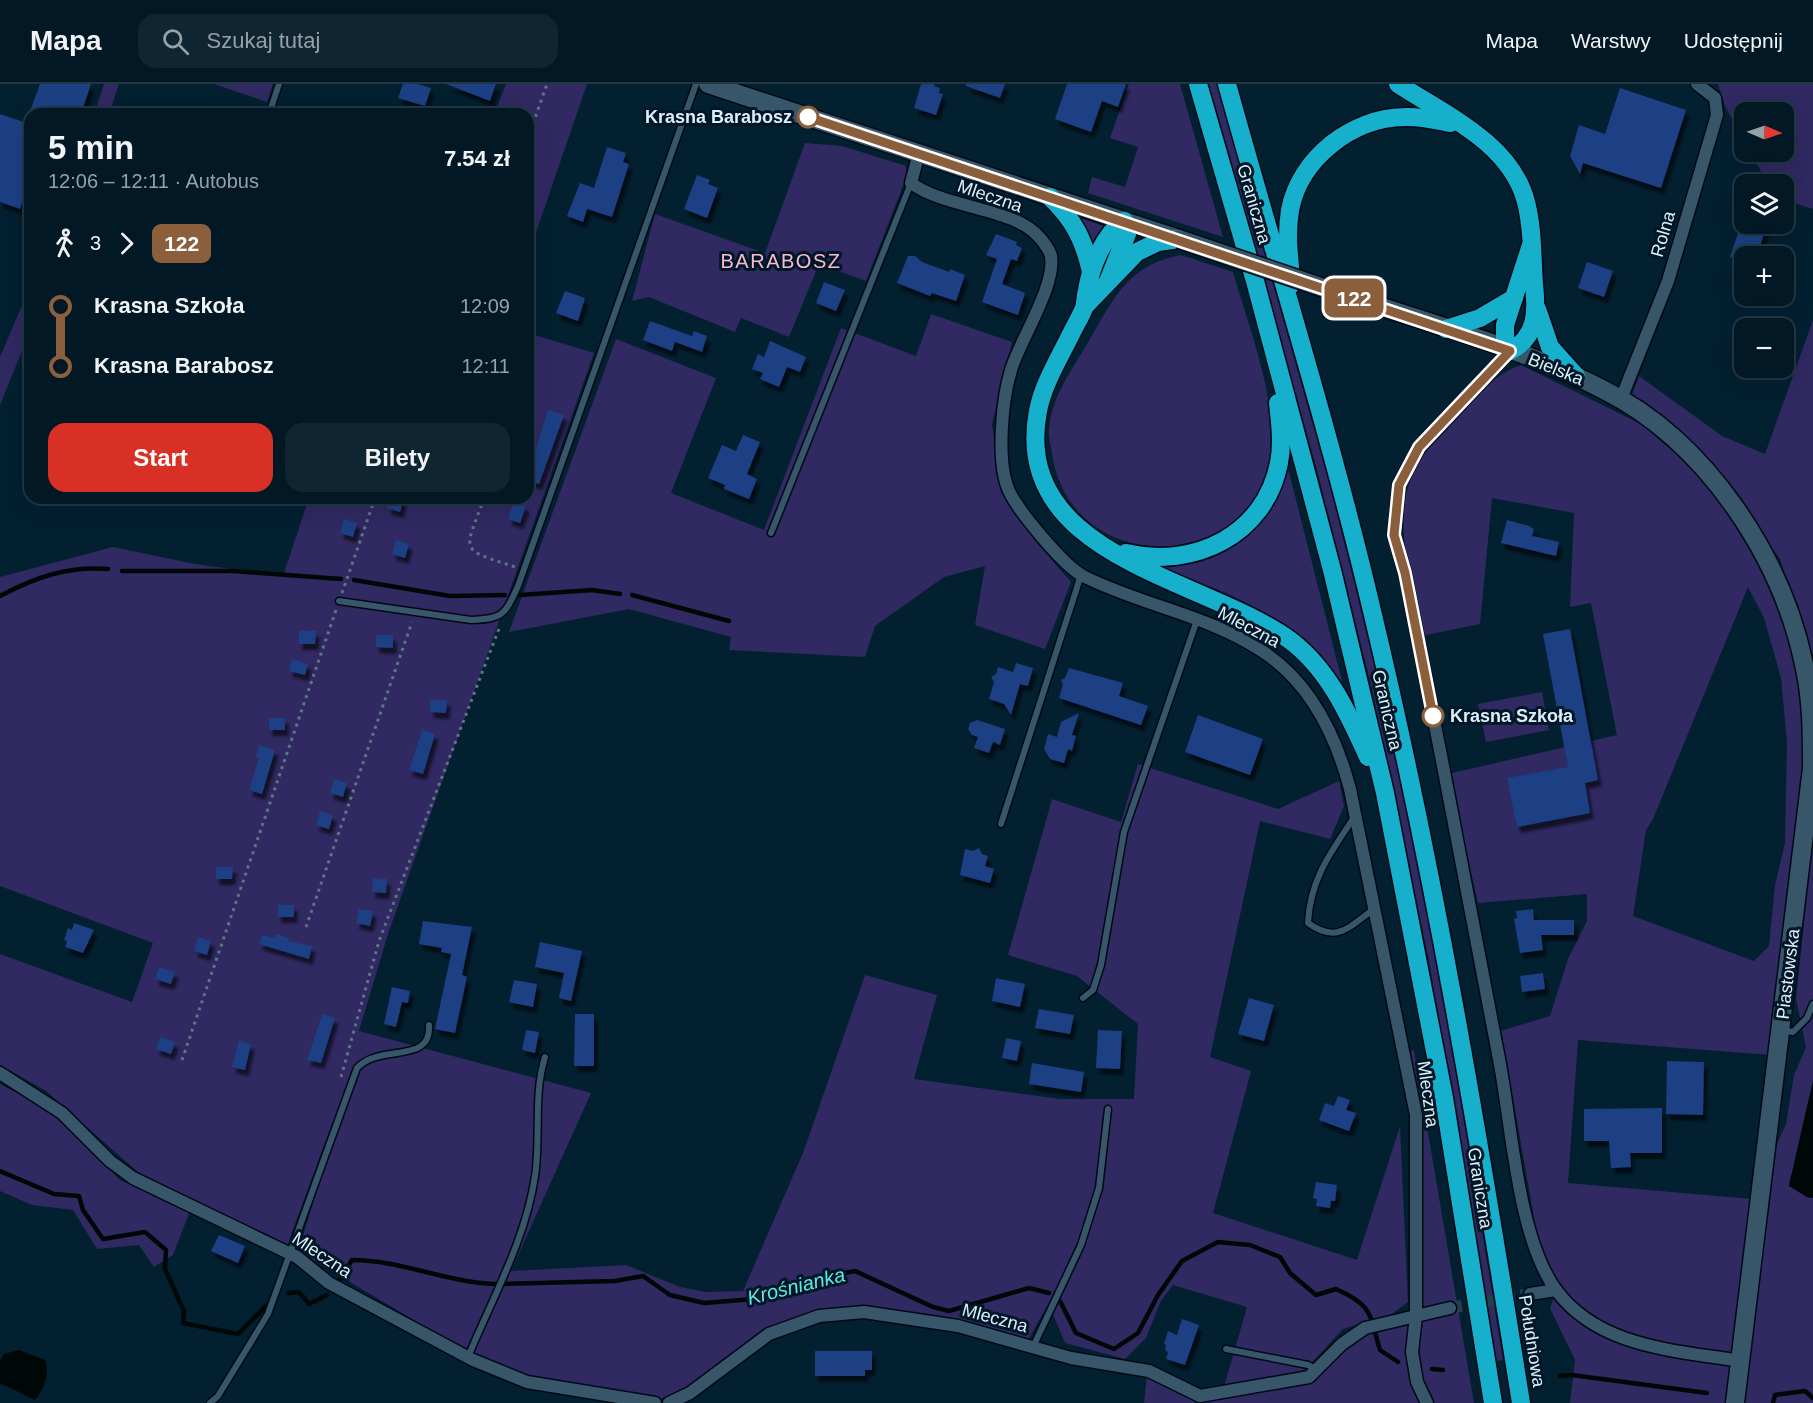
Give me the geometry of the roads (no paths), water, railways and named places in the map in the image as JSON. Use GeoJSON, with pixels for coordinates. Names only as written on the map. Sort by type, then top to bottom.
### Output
{"type":"FeatureCollection","features":[{"type":"Feature","properties":{"kind":"highway","name":"Graniczna"},"geometry":{"type":"LineString","coordinates":[[1198,84],[1273,348],[1332,570],[1385,793],[1440,1075],[1493,1403]]}},
{"type":"Feature","properties":{"kind":"highway","name":"Graniczna"},"geometry":{"type":"LineString","coordinates":[[1227,84],[1372,611],[1418,814],[1458,1019],[1502,1286]]}},
{"type":"Feature","properties":{"kind":"highway"},"geometry":{"type":"LineString","coordinates":[[1398,84],[1495,150],[1509,166],[1526,201],[1531,245],[1536,308],[1533,329],[1521,346],[1510,351],[1505,338],[1505,325],[1531,245]]}},
{"type":"Feature","properties":{"kind":"highway"},"geometry":{"type":"LineString","coordinates":[[1298,336],[1288,231],[1291,208],[1310,166],[1322,152],[1343,136],[1384,120],[1403,117],[1460,125]]}},
{"type":"Feature","properties":{"kind":"highway"},"geometry":{"type":"LineString","coordinates":[[1050,197],[1077,227],[1091,272]]}},
{"type":"Feature","properties":{"kind":"highway"},"geometry":{"type":"LineString","coordinates":[[1109,279],[1127,234],[1125,221],[1112,229],[1091,272],[1085,306],[1038,409],[1036,444],[1043,476],[1056,503],[1074,525],[1096,542],[1156,575],[1256,618],[1292,642],[1310,658],[1344,705],[1385,793]]}},
{"type":"Feature","properties":{"kind":"highway"},"geometry":{"type":"LineString","coordinates":[[1085,306],[1137,252],[1158,242],[1179,239]]}},
{"type":"Feature","properties":{"kind":"highway"},"geometry":{"type":"LineString","coordinates":[[1446,329],[1480,318],[1514,298]]}},
{"type":"Feature","properties":{"kind":"highway"},"geometry":{"type":"LineString","coordinates":[[1536,308],[1550,347],[1576,376]]}},
{"type":"Feature","properties":{"kind":"highway"},"geometry":{"type":"LineString","coordinates":[[1096,542],[1137,556],[1176,557],[1210,549],[1249,522],[1268,495],[1279,463],[1280,423],[1273,348]]}},
{"type":"Feature","properties":{"kind":"highway","name":"Południowa"},"geometry":{"type":"LineString","coordinates":[[1502,1286],[1521,1403]]}},
{"type":"Feature","properties":{"kind":"main road","name":"Bielska"},"geometry":{"type":"LineString","coordinates":[[708,84],[1179,239],[1510,351],[1576,376],[1621,399],[1669,434],[1698,462],[1730,500],[1764,551]]}},
{"type":"Feature","properties":{"kind":"main road","name":"Piastowska"},"geometry":{"type":"LineString","coordinates":[[1735,1403],[1811,779],[1812,719],[1806,670],[1795,627],[1764,551]]}},
{"type":"Feature","properties":{"kind":"street","name":"Rolna"},"geometry":{"type":"LineString","coordinates":[[1621,399],[1668,281],[1717,115],[1715,98],[1697,84]]}},
{"type":"Feature","properties":{"kind":"street"},"geometry":{"type":"LineString","coordinates":[[911,183],[919,153]]}},
{"type":"Feature","properties":{"kind":"street","name":"Mleczna"},"geometry":{"type":"LineString","coordinates":[[911,183],[926,194],[1012,220],[1038,236],[1051,255],[1049,280],[1011,371],[1000,436],[1009,490],[1036,530],[1081,575],[1197,620],[1262,650],[1281,665],[1311,700],[1343,764],[1416,1115],[1416,1316]]}},
{"type":"Feature","properties":{"kind":"street"},"geometry":{"type":"LineString","coordinates":[[1510,351],[1419,447],[1399,485],[1394,535],[1405,573],[1466,879],[1508,1105],[1525,1218],[1537,1251],[1556,1290],[1591,1323],[1632,1343],[1740,1361]]}},
{"type":"Feature","properties":{"kind":"street","name":"Mleczna"},"geometry":{"type":"LineString","coordinates":[[0,1073],[62,1113],[110,1161],[134,1178],[291,1253],[329,1283],[468,1357],[527,1382],[655,1403]]}},
{"type":"Feature","properties":{"kind":"street"},"geometry":{"type":"LineString","coordinates":[[1530,1294],[1556,1290]]}},
{"type":"Feature","properties":{"kind":"street","name":"Mleczna"},"geometry":{"type":"LineString","coordinates":[[669,1403],[690,1393],[769,1334],[819,1316],[864,1312],[958,1326],[1071,1358],[1149,1371],[1200,1396],[1310,1377],[1342,1344],[1365,1328],[1450,1308]]}},
{"type":"Feature","properties":{"kind":"street"},"geometry":{"type":"LineString","coordinates":[[1416,1316],[1412,1352],[1418,1382],[1427,1403]]}},
{"type":"Feature","properties":{"kind":"lane"},"geometry":{"type":"LineString","coordinates":[[271,108],[279,84]]}},
{"type":"Feature","properties":{"kind":"lane"},"geometry":{"type":"LineString","coordinates":[[339,601],[471,620],[493,619],[505,613],[523,570],[696,84]]}},
{"type":"Feature","properties":{"kind":"lane"},"geometry":{"type":"LineString","coordinates":[[771,532],[911,183]]}},
{"type":"Feature","properties":{"kind":"lane"},"geometry":{"type":"LineString","coordinates":[[1001,824],[1081,575]]}},
{"type":"Feature","properties":{"kind":"lane"},"geometry":{"type":"LineString","coordinates":[[1083,998],[1093,990],[1101,965],[1124,832],[1197,620]]}},
{"type":"Feature","properties":{"kind":"lane"},"geometry":{"type":"LineString","coordinates":[[1355,816],[1320,870],[1309,899],[1308,923],[1321,933],[1338,934],[1374,909]]}},
{"type":"Feature","properties":{"kind":"lane"},"geometry":{"type":"LineString","coordinates":[[1781,1030],[1793,1032],[1807,1018],[1813,1004]]}},
{"type":"Feature","properties":{"kind":"lane"},"geometry":{"type":"LineString","coordinates":[[210,1403],[218,1396],[268,1314],[351,1080],[364,1061],[373,1056],[418,1050],[426,1042],[429,1025]]}},
{"type":"Feature","properties":{"kind":"lane"},"geometry":{"type":"LineString","coordinates":[[468,1357],[524,1223],[535,1176],[537,1089],[545,1057]]}},
{"type":"Feature","properties":{"kind":"lane"},"geometry":{"type":"LineString","coordinates":[[1033,1347],[1081,1245],[1099,1188],[1108,1109]]}},
{"type":"Feature","properties":{"kind":"lane"},"geometry":{"type":"LineString","coordinates":[[1226,1349],[1308,1365],[1317,1370]]}},
{"type":"Feature","properties":{"kind":"waterway"},"geometry":{"type":"LineString","coordinates":[[0,596],[26,583],[52,574],[79,569],[108,569]]}},
{"type":"Feature","properties":{"kind":"waterway"},"geometry":{"type":"LineString","coordinates":[[122,571],[234,571],[341,579]]}},
{"type":"Feature","properties":{"kind":"waterway"},"geometry":{"type":"LineString","coordinates":[[354,580],[450,596],[505,595]]}},
{"type":"Feature","properties":{"kind":"waterway"},"geometry":{"type":"LineString","coordinates":[[520,595],[592,590],[620,594]]}},
{"type":"Feature","properties":{"kind":"waterway"},"geometry":{"type":"LineString","coordinates":[[632,595],[729,621]]}},
{"type":"Feature","properties":{"kind":"waterway","name":"Krośnianka"},"geometry":{"type":"LineString","coordinates":[[0,1171],[54,1194],[79,1196],[83,1210],[103,1239],[145,1232],[166,1250],[165,1269],[184,1311],[183,1323],[238,1334],[267,1305]]}},
{"type":"Feature","properties":{"kind":"waterway","name":"Krośnianka"},"geometry":{"type":"LineString","coordinates":[[1060,1301],[1076,1333],[1114,1349],[1138,1333],[1158,1295],[1182,1261],[1218,1242],[1250,1245],[1280,1257],[1290,1273],[1316,1295],[1336,1289],[1364,1306],[1371,1319],[1380,1350],[1398,1362]]}},
{"type":"Feature","properties":{"kind":"waterway","name":"Krośnianka"},"geometry":{"type":"LineString","coordinates":[[337,1284],[352,1260],[388,1263],[459,1279],[495,1284]]}},
{"type":"Feature","properties":{"kind":"waterway","name":"Krośnianka"},"geometry":{"type":"LineString","coordinates":[[502,1284],[615,1281],[643,1276],[670,1295],[704,1303],[754,1299],[829,1276],[855,1271],[933,1307],[949,1311],[1029,1288],[1049,1293]]}},
{"type":"Feature","properties":{"kind":"waterway","name":"Krośnianka"},"geometry":{"type":"LineString","coordinates":[[288,1293],[299,1292],[309,1304],[327,1295]]}},
{"type":"Feature","properties":{"kind":"waterway","name":"Krośnianka"},"geometry":{"type":"LineString","coordinates":[[1432,1369],[1443,1370]]}},
{"type":"Feature","properties":{"kind":"waterway","name":"Krośnianka"},"geometry":{"type":"LineString","coordinates":[[1560,1376],[1572,1375],[1707,1393]]}},
{"type":"Feature","properties":{"kind":"waterway"},"geometry":{"type":"LineString","coordinates":[[1773,1403],[1775,1395],[1805,1391],[1813,1398]]}},
{"type":"Feature","properties":{"kind":"tunnel"},"geometry":{"type":"LineString","coordinates":[[1450,1308],[1530,1294]]}},
{"type":"Feature","properties":{"kind":"place","name":"Krasna Barabosz"},"geometry":{"type":"Point","coordinates":[808,117]}},
{"type":"Feature","properties":{"kind":"place","name":"Krasna Szkoła"},"geometry":{"type":"Point","coordinates":[1433,716]}},
{"type":"Feature","properties":{"kind":"district","name":"BARABOSZ"},"geometry":{"type":"Point","coordinates":[781,261]}}]}
